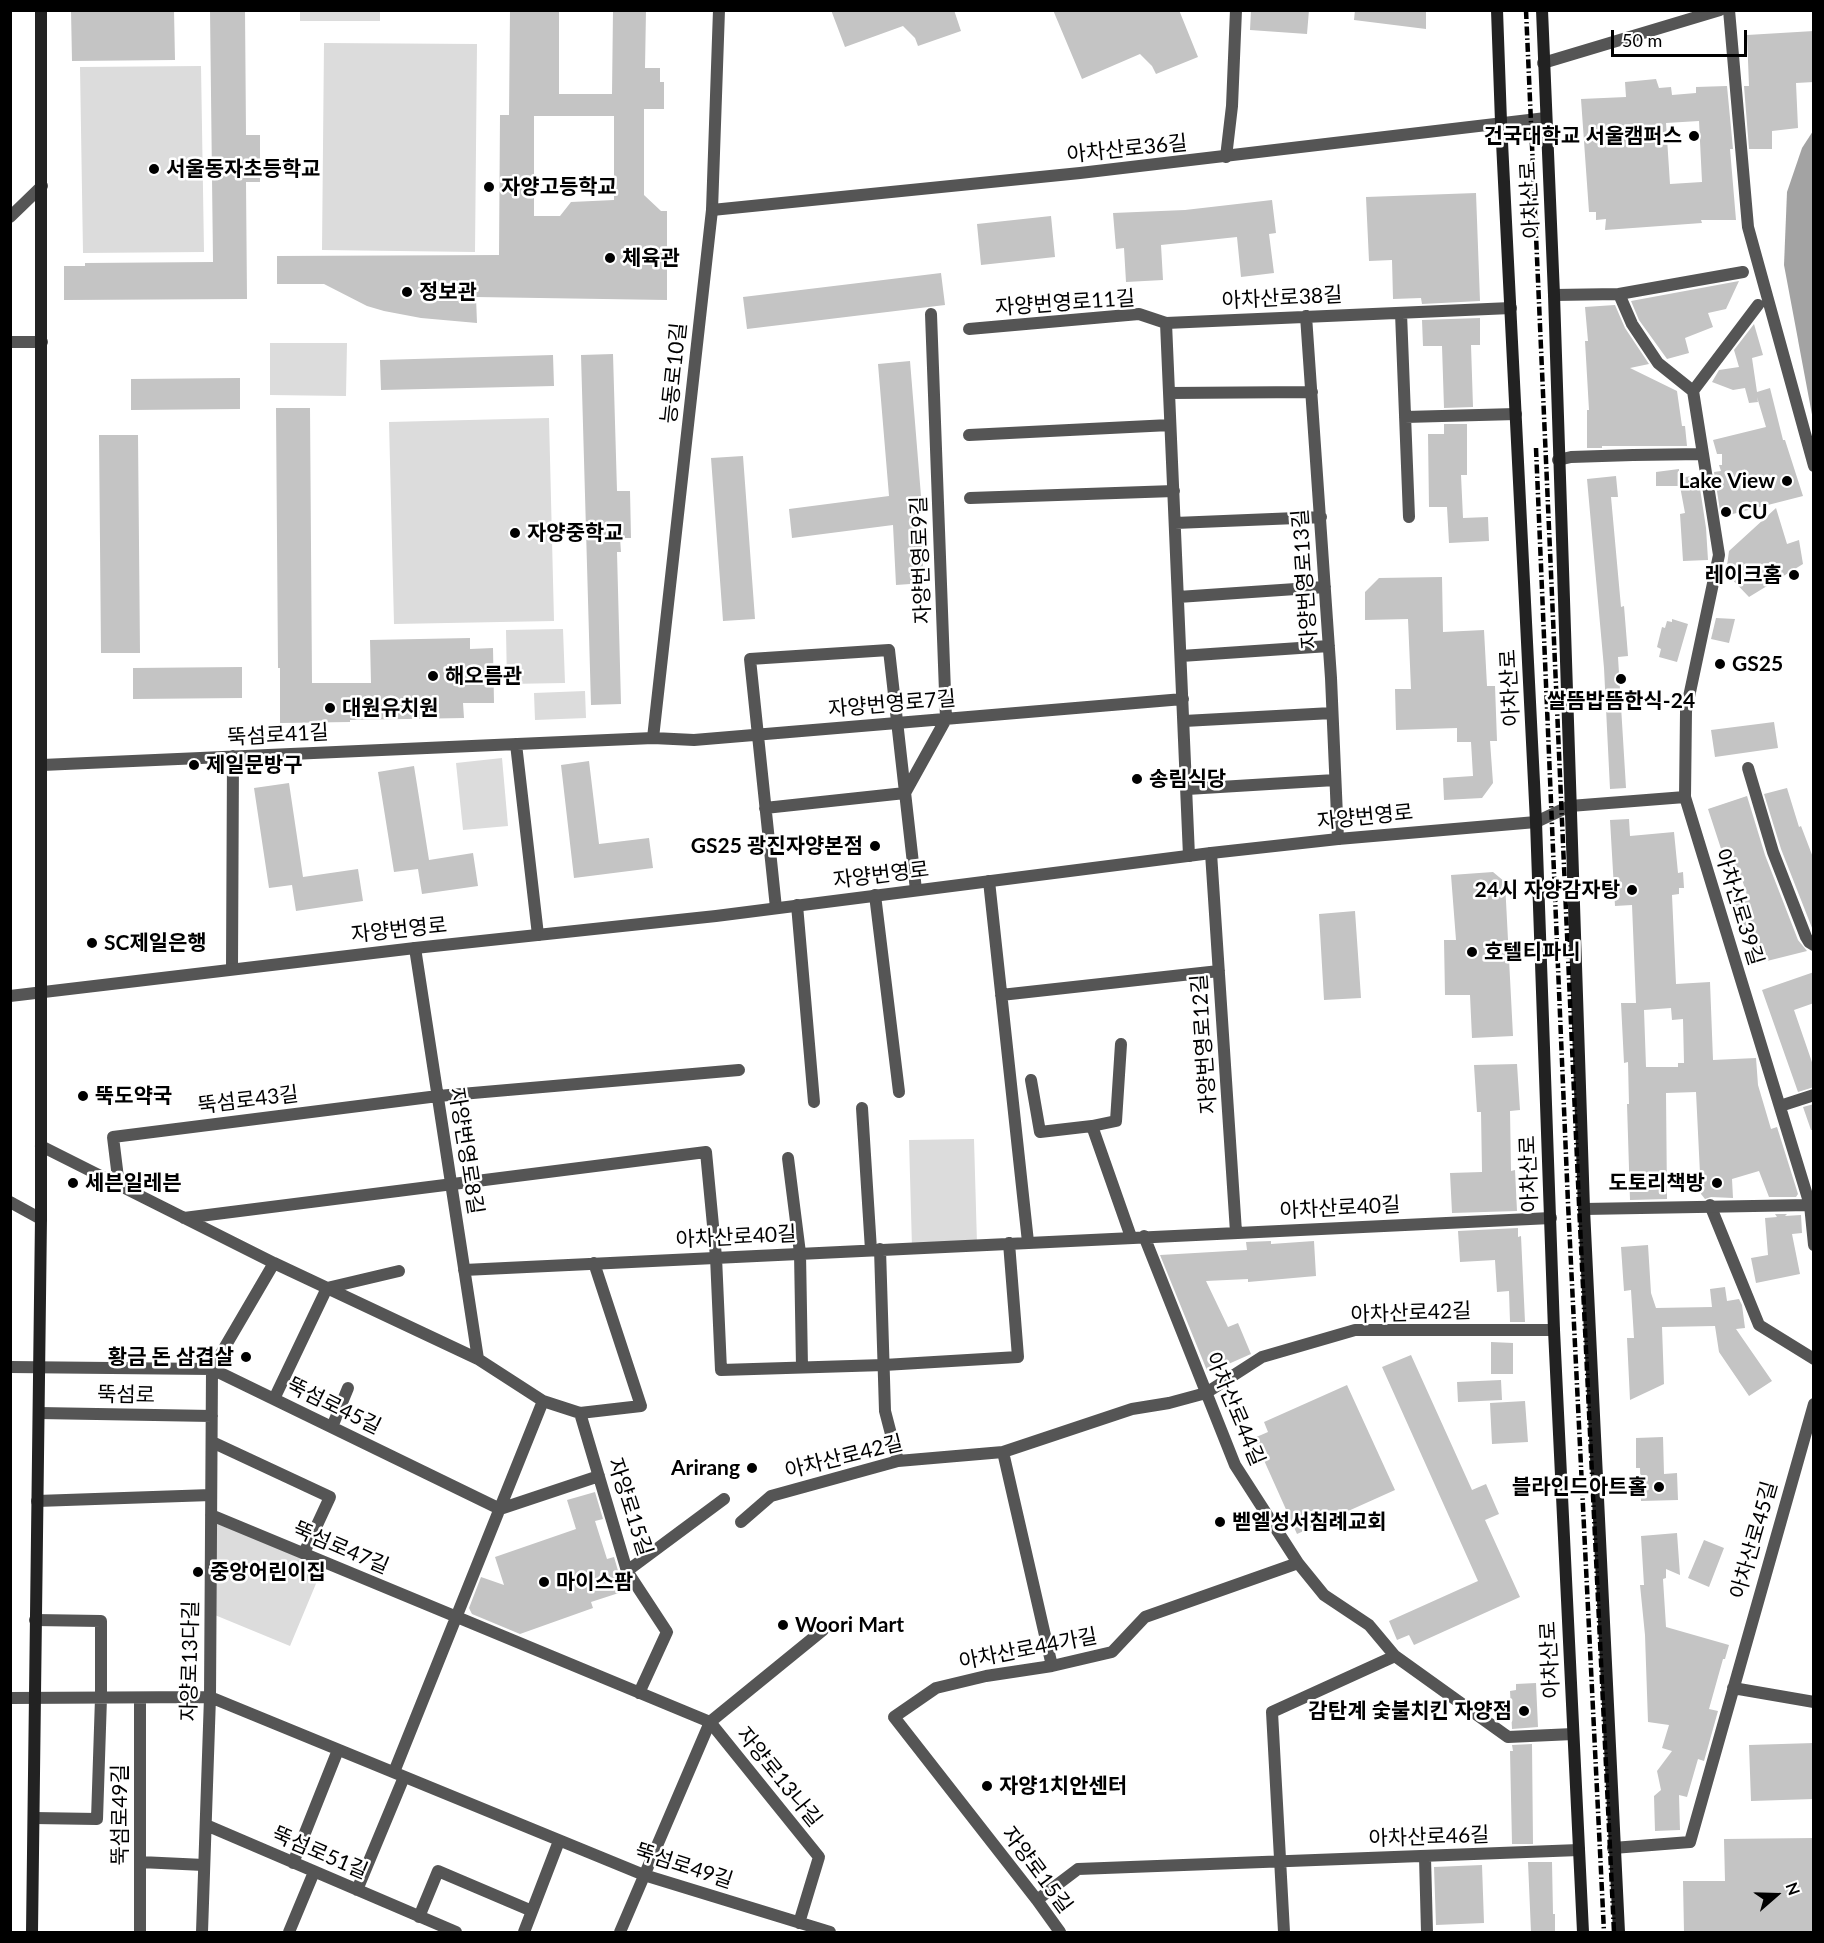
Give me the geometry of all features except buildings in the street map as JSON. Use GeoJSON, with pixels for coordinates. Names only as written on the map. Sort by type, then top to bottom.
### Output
{"type":"FeatureCollection","features":[{"type":"Feature","properties":{"kind":"main road"},"geometry":{"type":"LineString","coordinates":[[32,1932],[41,1219],[41,10]]}},
{"type":"Feature","properties":{"kind":"main road","name":"아차산로"},"geometry":{"type":"LineString","coordinates":[[1497,10],[1536,822],[1554,1330],[1583,1932]]}},
{"type":"Feature","properties":{"kind":"main road","name":"아차산로"},"geometry":{"type":"LineString","coordinates":[[1542,10],[1554,295],[1584,1209],[1613,1848],[1619,1932]]}},
{"type":"Feature","properties":{"kind":"street","name":"능동로10길"},"geometry":{"type":"LineString","coordinates":[[652,738],[712,210],[719,10]]}},
{"type":"Feature","properties":{"kind":"street"},"geometry":{"type":"LineString","coordinates":[[1226,157],[1232,106],[1236,10]]}},
{"type":"Feature","properties":{"kind":"street"},"geometry":{"type":"LineString","coordinates":[[1543,63],[1720,10]]}},
{"type":"Feature","properties":{"kind":"street"},"geometry":{"type":"LineString","coordinates":[[1729,10],[1748,227],[1814,466]]}},
{"type":"Feature","properties":{"kind":"street","name":"아차산로36길"},"geometry":{"type":"LineString","coordinates":[[712,210],[978,185],[1546,118]]}},
{"type":"Feature","properties":{"kind":"street"},"geometry":{"type":"LineString","coordinates":[[10,217],[42,186]]}},
{"type":"Feature","properties":{"kind":"street"},"geometry":{"type":"LineString","coordinates":[[1554,295],[1619,294],[1743,272]]}},
{"type":"Feature","properties":{"kind":"street"},"geometry":{"type":"LineString","coordinates":[[1619,294],[1632,324],[1658,363],[1693,392],[1758,305]]}},
{"type":"Feature","properties":{"kind":"street","name":"아차산로38길"},"geometry":{"type":"LineString","coordinates":[[1166,323],[1511,308]]}},
{"type":"Feature","properties":{"kind":"street"},"geometry":{"type":"LineString","coordinates":[[1401,313],[1408,517]]}},
{"type":"Feature","properties":{"kind":"street","name":"자양번영로9길"},"geometry":{"type":"LineString","coordinates":[[931,314],[946,719]]}},
{"type":"Feature","properties":{"kind":"street","name":"자양번영로11길"},"geometry":{"type":"LineString","coordinates":[[969,329],[1139,314],[1166,323]]}},
{"type":"Feature","properties":{"kind":"street","name":"자양번영로13길"},"geometry":{"type":"LineString","coordinates":[[1306,316],[1329,646],[1338,839]]}},
{"type":"Feature","properties":{"kind":"street"},"geometry":{"type":"LineString","coordinates":[[1166,323],[1190,856]]}},
{"type":"Feature","properties":{"kind":"street"},"geometry":{"type":"LineString","coordinates":[[10,342],[42,342]]}},
{"type":"Feature","properties":{"kind":"street"},"geometry":{"type":"LineString","coordinates":[[1169,393],[1312,392]]}},
{"type":"Feature","properties":{"kind":"street","name":"아차산로39길"},"geometry":{"type":"LineString","coordinates":[[1693,392],[1719,555],[1686,711],[1685,797],[1810,1205],[1814,1245]]}},
{"type":"Feature","properties":{"kind":"street"},"geometry":{"type":"LineString","coordinates":[[1405,417],[1516,414]]}},
{"type":"Feature","properties":{"kind":"street"},"geometry":{"type":"LineString","coordinates":[[969,435],[1170,425]]}},
{"type":"Feature","properties":{"kind":"street"},"geometry":{"type":"LineString","coordinates":[[1558,460],[1571,457],[1703,454]]}},
{"type":"Feature","properties":{"kind":"street"},"geometry":{"type":"LineString","coordinates":[[970,498],[1173,491]]}},
{"type":"Feature","properties":{"kind":"street"},"geometry":{"type":"LineString","coordinates":[[1175,523],[1321,517]]}},
{"type":"Feature","properties":{"kind":"street"},"geometry":{"type":"LineString","coordinates":[[1178,597],[1325,587]]}},
{"type":"Feature","properties":{"kind":"street"},"geometry":{"type":"LineString","coordinates":[[1181,656],[1329,646]]}},
{"type":"Feature","properties":{"kind":"street"},"geometry":{"type":"LineString","coordinates":[[776,908],[750,659],[889,650],[916,890]]}},
{"type":"Feature","properties":{"kind":"street","name":"자양번영로7길"},"geometry":{"type":"LineString","coordinates":[[652,738],[694,740],[1183,699]]}},
{"type":"Feature","properties":{"kind":"street"},"geometry":{"type":"LineString","coordinates":[[1184,721],[1332,713]]}},
{"type":"Feature","properties":{"kind":"street"},"geometry":{"type":"LineString","coordinates":[[905,793],[946,719]]}},
{"type":"Feature","properties":{"kind":"street","name":"뚝섬로41길"},"geometry":{"type":"LineString","coordinates":[[42,765],[652,738]]}},
{"type":"Feature","properties":{"kind":"street"},"geometry":{"type":"LineString","coordinates":[[516,744],[538,935]]}},
{"type":"Feature","properties":{"kind":"street"},"geometry":{"type":"LineString","coordinates":[[232,969],[233,756]]}},
{"type":"Feature","properties":{"kind":"street"},"geometry":{"type":"LineString","coordinates":[[1748,768],[1773,852],[1806,937],[1814,945]]}},
{"type":"Feature","properties":{"kind":"street"},"geometry":{"type":"LineString","coordinates":[[1187,789],[1335,780]]}},
{"type":"Feature","properties":{"kind":"street"},"geometry":{"type":"LineString","coordinates":[[765,808],[905,793]]}},
{"type":"Feature","properties":{"kind":"street"},"geometry":{"type":"LineString","coordinates":[[1536,822],[1570,806],[1685,797]]}},
{"type":"Feature","properties":{"kind":"street","name":"자양번영로"},"geometry":{"type":"LineString","coordinates":[[10,996],[776,908],[1211,853],[1338,839],[1536,822]]}},
{"type":"Feature","properties":{"kind":"street","name":"자양번영로12길"},"geometry":{"type":"LineString","coordinates":[[1211,853],[1236,1232]]}},
{"type":"Feature","properties":{"kind":"street"},"geometry":{"type":"LineString","coordinates":[[989,881],[1028,1242]]}},
{"type":"Feature","properties":{"kind":"street"},"geometry":{"type":"LineString","coordinates":[[875,895],[899,1092]]}},
{"type":"Feature","properties":{"kind":"street"},"geometry":{"type":"LineString","coordinates":[[797,905],[814,1102]]}},
{"type":"Feature","properties":{"kind":"street","name":"자양번영로8길"},"geometry":{"type":"LineString","coordinates":[[416,948],[478,1359]]}},
{"type":"Feature","properties":{"kind":"street"},"geometry":{"type":"LineString","coordinates":[[1001,995],[1219,971]]}},
{"type":"Feature","properties":{"kind":"street"},"geometry":{"type":"LineString","coordinates":[[1031,1080],[1040,1132],[1116,1121],[1121,1044]]}},
{"type":"Feature","properties":{"kind":"street"},"geometry":{"type":"LineString","coordinates":[[438,1096],[738,1070]]}},
{"type":"Feature","properties":{"kind":"street"},"geometry":{"type":"LineString","coordinates":[[1779,1106],[1814,1095]]}},
{"type":"Feature","properties":{"kind":"street","name":"뚝섬로43길"},"geometry":{"type":"LineString","coordinates":[[119,1186],[113,1137],[438,1096]]}},
{"type":"Feature","properties":{"kind":"street"},"geometry":{"type":"LineString","coordinates":[[862,1108],[876,1250],[885,1411],[898,1461]]}},
{"type":"Feature","properties":{"kind":"street"},"geometry":{"type":"LineString","coordinates":[[1092,1126],[1137,1237]]}},
{"type":"Feature","properties":{"kind":"street"},"geometry":{"type":"LineString","coordinates":[[41,1146],[274,1263],[478,1359],[543,1401],[580,1413],[641,1406],[594,1263]]}},
{"type":"Feature","properties":{"kind":"street"},"geometry":{"type":"LineString","coordinates":[[184,1218],[706,1152],[716,1257],[721,1370],[884,1365],[1017,1357],[1009,1243]]}},
{"type":"Feature","properties":{"kind":"street"},"geometry":{"type":"LineString","coordinates":[[788,1158],[800,1253],[802,1367]]}},
{"type":"Feature","properties":{"kind":"street"},"geometry":{"type":"LineString","coordinates":[[10,1202],[41,1219]]}},
{"type":"Feature","properties":{"kind":"street"},"geometry":{"type":"LineString","coordinates":[[1710,1205],[1759,1325],[1814,1359]]}},
{"type":"Feature","properties":{"kind":"street"},"geometry":{"type":"LineString","coordinates":[[1584,1209],[1810,1205]]}},
{"type":"Feature","properties":{"kind":"street","name":"아차산로40길"},"geometry":{"type":"LineString","coordinates":[[464,1270],[1551,1218]]}},
{"type":"Feature","properties":{"kind":"street","name":"아차산로44길"},"geometry":{"type":"LineString","coordinates":[[1137,1237],[1235,1465],[1298,1563],[1324,1594],[1369,1625],[1395,1656],[1508,1737],[1573,1734]]}},
{"type":"Feature","properties":{"kind":"street"},"geometry":{"type":"LineString","coordinates":[[212,1369],[274,1263]]}},
{"type":"Feature","properties":{"kind":"street"},"geometry":{"type":"LineString","coordinates":[[327,1288],[399,1271]]}},
{"type":"Feature","properties":{"kind":"street"},"geometry":{"type":"LineString","coordinates":[[274,1399],[327,1288]]}},
{"type":"Feature","properties":{"kind":"street","name":"아차산로42길"},"geometry":{"type":"LineString","coordinates":[[741,1522],[771,1496],[898,1461],[1003,1452],[1132,1408],[1168,1403],[1206,1393],[1262,1357],[1355,1330],[1554,1330]]}},
{"type":"Feature","properties":{"kind":"street","name":"뚝섬로45길"},"geometry":{"type":"LineString","coordinates":[[10,1367],[212,1369],[500,1509]]}},
{"type":"Feature","properties":{"kind":"street","name":"자양로13다길"},"geometry":{"type":"LineString","coordinates":[[202,1932],[210,1697],[212,1369]]}},
{"type":"Feature","properties":{"kind":"street"},"geometry":{"type":"LineString","coordinates":[[332,1427],[348,1388]]}},
{"type":"Feature","properties":{"kind":"street"},"geometry":{"type":"LineString","coordinates":[[357,1890],[456,1617],[543,1401]]}},
{"type":"Feature","properties":{"kind":"street","name":"아차산로45길"},"geometry":{"type":"LineString","coordinates":[[1613,1848],[1690,1842],[1814,1404]]}},
{"type":"Feature","properties":{"kind":"street","name":"뚝섬로"},"geometry":{"type":"LineString","coordinates":[[39,1413],[212,1416]]}},
{"type":"Feature","properties":{"kind":"street","name":"자양로15길"},"geometry":{"type":"LineString","coordinates":[[580,1413],[627,1571],[724,1499]]}},
{"type":"Feature","properties":{"kind":"street"},"geometry":{"type":"LineString","coordinates":[[212,1442],[330,1497],[304,1553]]}},
{"type":"Feature","properties":{"kind":"street"},"geometry":{"type":"LineString","coordinates":[[1003,1452],[1052,1666]]}},
{"type":"Feature","properties":{"kind":"street"},"geometry":{"type":"LineString","coordinates":[[500,1509],[599,1476]]}},
{"type":"Feature","properties":{"kind":"street"},"geometry":{"type":"LineString","coordinates":[[37,1501],[211,1495]]}},
{"type":"Feature","properties":{"kind":"street","name":"뚝섬로47길"},"geometry":{"type":"LineString","coordinates":[[211,1515],[710,1722]]}},
{"type":"Feature","properties":{"kind":"street","name":"아차산로44가길"},"geometry":{"type":"LineString","coordinates":[[894,1718],[936,1688],[1112,1652],[1145,1617],[1298,1563]]}},
{"type":"Feature","properties":{"kind":"street"},"geometry":{"type":"LineString","coordinates":[[627,1571],[667,1632],[639,1692]]}},
{"type":"Feature","properties":{"kind":"street"},"geometry":{"type":"LineString","coordinates":[[34,1818],[97,1819],[101,1698],[101,1621],[35,1620]]}},
{"type":"Feature","properties":{"kind":"street","name":"자양로13나길"},"geometry":{"type":"LineString","coordinates":[[620,1932],[710,1722],[823,1630]]}},
{"type":"Feature","properties":{"kind":"street"},"geometry":{"type":"LineString","coordinates":[[1284,1932],[1272,1712],[1395,1656]]}},
{"type":"Feature","properties":{"kind":"street"},"geometry":{"type":"LineString","coordinates":[[1733,1688],[1814,1702]]}},
{"type":"Feature","properties":{"kind":"street","name":"뚝섬로49길"},"geometry":{"type":"LineString","coordinates":[[10,1698],[210,1697],[644,1875],[830,1932]]}},
{"type":"Feature","properties":{"kind":"street","name":"뚝섬로49길"},"geometry":{"type":"LineString","coordinates":[[140,1698],[140,1932]]}},
{"type":"Feature","properties":{"kind":"street","name":"자양로15길"},"geometry":{"type":"LineString","coordinates":[[894,1718],[1060,1932]]}},
{"type":"Feature","properties":{"kind":"street","name":"자양로13나길"},"geometry":{"type":"LineString","coordinates":[[710,1722],[819,1857],[799,1923]]}},
{"type":"Feature","properties":{"kind":"street"},"geometry":{"type":"LineString","coordinates":[[293,1863],[338,1750]]}},
{"type":"Feature","properties":{"kind":"street","name":"뚝섬로51길"},"geometry":{"type":"LineString","coordinates":[[206,1825],[456,1932]]}},
{"type":"Feature","properties":{"kind":"street"},"geometry":{"type":"LineString","coordinates":[[524,1932],[560,1840]]}},
{"type":"Feature","properties":{"kind":"street","name":"아차산로46길"},"geometry":{"type":"LineString","coordinates":[[1037,1900],[1078,1869],[1579,1850]]}},
{"type":"Feature","properties":{"kind":"street"},"geometry":{"type":"LineString","coordinates":[[1425,1857],[1427,1932]]}},
{"type":"Feature","properties":{"kind":"street"},"geometry":{"type":"LineString","coordinates":[[140,1862],[204,1865]]}},
{"type":"Feature","properties":{"kind":"street"},"geometry":{"type":"LineString","coordinates":[[419,1917],[438,1871],[532,1911]]}},
{"type":"Feature","properties":{"kind":"street"},"geometry":{"type":"LineString","coordinates":[[289,1932],[314,1872]]}},
{"type":"Feature","properties":{"kind":"shaded area"},"geometry":{"type":"Polygon","coordinates":[[[300,11],[380,11],[380,21],[300,21],[300,11]]]}},
{"type":"Feature","properties":{"kind":"shaded area"},"geometry":{"type":"Polygon","coordinates":[[[324,43],[477,44],[475,252],[322,250],[324,43]]]}},
{"type":"Feature","properties":{"kind":"shaded area"},"geometry":{"type":"Polygon","coordinates":[[[201,66],[204,252],[83,253],[80,67],[201,66]]]}},
{"type":"Feature","properties":{"kind":"shaded area"},"geometry":{"type":"Polygon","coordinates":[[[1813,131],[1813,420],[1784,265],[1787,192],[1802,148],[1813,131]]]}},
{"type":"Feature","properties":{"kind":"shaded area"},"geometry":{"type":"Polygon","coordinates":[[[270,343],[347,343],[346,396],[270,395],[270,343]]]}},
{"type":"Feature","properties":{"kind":"shaded area"},"geometry":{"type":"Polygon","coordinates":[[[549,418],[554,621],[394,624],[389,422],[549,418]]]}},
{"type":"Feature","properties":{"kind":"shaded area"},"geometry":{"type":"Polygon","coordinates":[[[563,629],[565,683],[507,684],[506,630],[563,629]]]}},
{"type":"Feature","properties":{"kind":"shaded area"},"geometry":{"type":"Polygon","coordinates":[[[585,691],[586,718],[535,720],[534,693],[585,691]]]}},
{"type":"Feature","properties":{"kind":"shaded area"},"geometry":{"type":"Polygon","coordinates":[[[502,758],[508,826],[463,830],[456,763],[502,758]]]}},
{"type":"Feature","properties":{"kind":"shaded area"},"geometry":{"type":"Polygon","coordinates":[[[974,1139],[977,1244],[912,1248],[909,1140],[974,1139]]]}},
{"type":"Feature","properties":{"kind":"shaded area"},"geometry":{"type":"Polygon","coordinates":[[[211,1515],[325,1562],[290,1646],[210,1613],[211,1515]]]}},
{"type":"Feature","properties":{"kind":"railway"},"geometry":{"type":"LineString","coordinates":[[1526,10],[1614,1932]]}},
{"type":"Feature","properties":{"kind":"railway"},"geometry":{"type":"LineString","coordinates":[[1536,448],[1568,1203],[1604,1932]]}},
{"type":"Feature","properties":{"kind":"place","name":"건국대학교 서울캠퍼스"},"geometry":{"type":"Point","coordinates":[1694,136]}},
{"type":"Feature","properties":{"kind":"place","name":"서울동자초등학교"},"geometry":{"type":"Point","coordinates":[154,169]}},
{"type":"Feature","properties":{"kind":"place","name":"자양고등학교"},"geometry":{"type":"Point","coordinates":[489,187]}},
{"type":"Feature","properties":{"kind":"place","name":"체육관"},"geometry":{"type":"Point","coordinates":[610,258]}},
{"type":"Feature","properties":{"kind":"place","name":"정보관"},"geometry":{"type":"Point","coordinates":[407,292]}},
{"type":"Feature","properties":{"kind":"place","name":"Lake View"},"geometry":{"type":"Point","coordinates":[1787,481]}},
{"type":"Feature","properties":{"kind":"place","name":"CU"},"geometry":{"type":"Point","coordinates":[1726,512]}},
{"type":"Feature","properties":{"kind":"place","name":"자양중학교"},"geometry":{"type":"Point","coordinates":[515,533]}},
{"type":"Feature","properties":{"kind":"place","name":"레이크홈"},"geometry":{"type":"Point","coordinates":[1794,575]}},
{"type":"Feature","properties":{"kind":"place","name":"GS25"},"geometry":{"type":"Point","coordinates":[1720,664]}},
{"type":"Feature","properties":{"kind":"place","name":"해오름관"},"geometry":{"type":"Point","coordinates":[433,676]}},
{"type":"Feature","properties":{"kind":"place","name":"쌀뜸밥뜸한식-24"},"geometry":{"type":"Point","coordinates":[1621,679]}},
{"type":"Feature","properties":{"kind":"place","name":"대원유치원"},"geometry":{"type":"Point","coordinates":[330,708]}},
{"type":"Feature","properties":{"kind":"place","name":"제일문방구"},"geometry":{"type":"Point","coordinates":[194,765]}},
{"type":"Feature","properties":{"kind":"place","name":"송림식당"},"geometry":{"type":"Point","coordinates":[1137,779]}},
{"type":"Feature","properties":{"kind":"place","name":"GS25 광진자양본점"},"geometry":{"type":"Point","coordinates":[875,846]}},
{"type":"Feature","properties":{"kind":"place","name":"24시 자양감자탕"},"geometry":{"type":"Point","coordinates":[1632,890]}},
{"type":"Feature","properties":{"kind":"place","name":"SC제일은행"},"geometry":{"type":"Point","coordinates":[92,943]}},
{"type":"Feature","properties":{"kind":"place","name":"호텔티파니"},"geometry":{"type":"Point","coordinates":[1472,952]}},
{"type":"Feature","properties":{"kind":"place","name":"뚝도약국"},"geometry":{"type":"Point","coordinates":[83,1096]}},
{"type":"Feature","properties":{"kind":"place","name":"세븐일레븐"},"geometry":{"type":"Point","coordinates":[73,1183]}},
{"type":"Feature","properties":{"kind":"place","name":"도토리책방"},"geometry":{"type":"Point","coordinates":[1717,1183]}},
{"type":"Feature","properties":{"kind":"place","name":"황금 돈 삼겹살"},"geometry":{"type":"Point","coordinates":[246,1357]}},
{"type":"Feature","properties":{"kind":"place","name":"Arirang"},"geometry":{"type":"Point","coordinates":[752,1468]}},
{"type":"Feature","properties":{"kind":"place","name":"블라인드아트홀"},"geometry":{"type":"Point","coordinates":[1659,1487]}},
{"type":"Feature","properties":{"kind":"place","name":"벧엘성서침례교회"},"geometry":{"type":"Point","coordinates":[1220,1522]}},
{"type":"Feature","properties":{"kind":"place","name":"중앙어린이집"},"geometry":{"type":"Point","coordinates":[198,1572]}},
{"type":"Feature","properties":{"kind":"place","name":"마이스팜"},"geometry":{"type":"Point","coordinates":[544,1582]}},
{"type":"Feature","properties":{"kind":"place","name":"Woori Mart"},"geometry":{"type":"Point","coordinates":[783,1625]}},
{"type":"Feature","properties":{"kind":"place","name":"감탄계 숯불치킨 자양점"},"geometry":{"type":"Point","coordinates":[1524,1711]}},
{"type":"Feature","properties":{"kind":"place","name":"자양1치안센터"},"geometry":{"type":"Point","coordinates":[987,1786]}}]}
